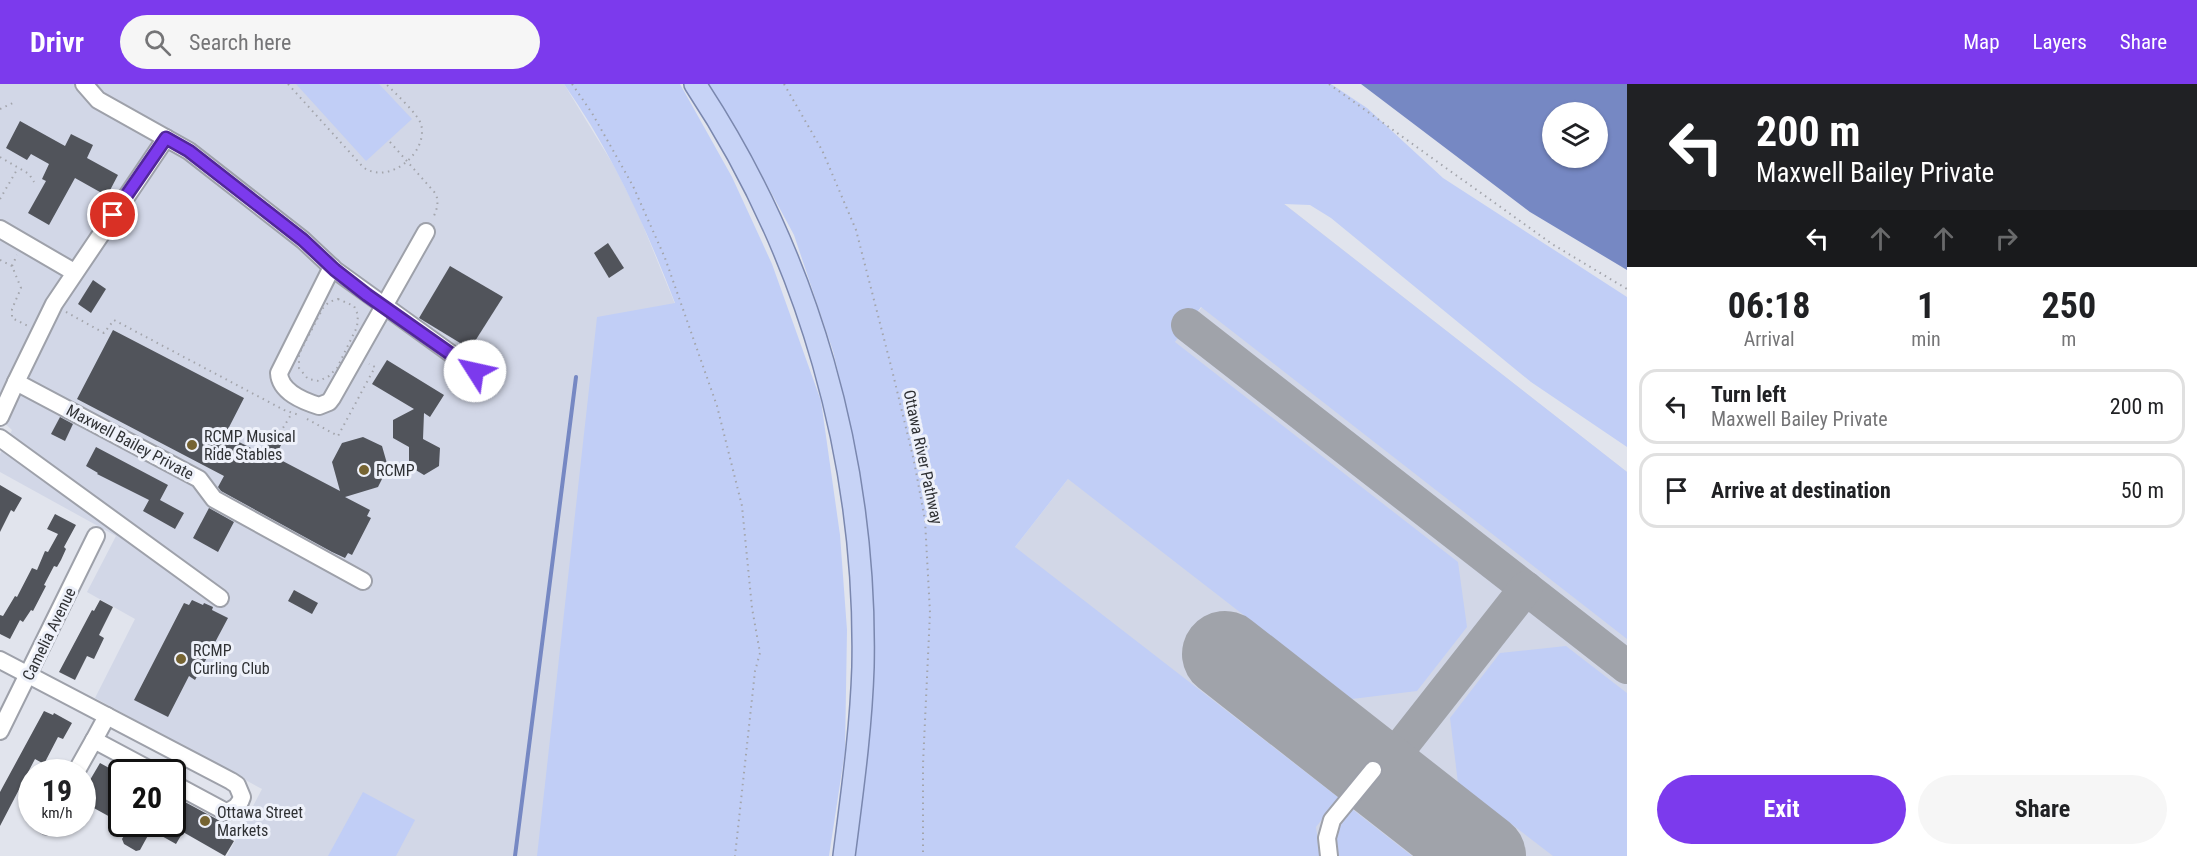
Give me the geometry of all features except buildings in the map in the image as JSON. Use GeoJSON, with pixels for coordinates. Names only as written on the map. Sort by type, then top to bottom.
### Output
{"type":"FeatureCollection","features":[{"type":"Feature","properties":{"kind":"main road"},"geometry":{"type":"LineString","coordinates":[[695,84],[754,185],[791,268],[822,354],[843,439],[858,548],[863,664],[860,720],[844,856]]}},
{"type":"Feature","properties":{"kind":"street"},"geometry":{"type":"LineString","coordinates":[[84,84],[98,100],[189,151],[303,240],[332,267],[383,307],[475,371]]}},
{"type":"Feature","properties":{"kind":"street"},"geometry":{"type":"LineString","coordinates":[[0,417],[54,304],[166,138]]}},
{"type":"Feature","properties":{"kind":"street"},"geometry":{"type":"LineString","coordinates":[[0,229],[74,272]]}},
{"type":"Feature","properties":{"kind":"street"},"geometry":{"type":"LineString","coordinates":[[332,267],[279,373],[283,387],[319,406],[329,402],[426,232]]}},
{"type":"Feature","properties":{"kind":"street","name":"Maxwell Bailey Private"},"geometry":{"type":"LineString","coordinates":[[16,382],[200,479],[214,499],[363,580]]}},
{"type":"Feature","properties":{"kind":"street"},"geometry":{"type":"LineString","coordinates":[[0,438],[220,598]]}},
{"type":"Feature","properties":{"kind":"street","name":"Camelia Avenue"},"geometry":{"type":"LineString","coordinates":[[0,730],[96,536]]}},
{"type":"Feature","properties":{"kind":"street"},"geometry":{"type":"LineString","coordinates":[[0,660],[231,781],[237,785],[242,797],[234,809],[226,812],[186,791]]}},
{"type":"Feature","properties":{"kind":"street"},"geometry":{"type":"LineString","coordinates":[[83,759],[107,716]]}},
{"type":"Feature","properties":{"kind":"street"},"geometry":{"type":"LineString","coordinates":[[94,740],[130,759]]}},
{"type":"Feature","properties":{"kind":"street"},"geometry":{"type":"LineString","coordinates":[[1329,856],[1327,838],[1332,820],[1373,770]]}},
{"type":"Feature","properties":{"kind":"path"},"geometry":{"type":"LineString","coordinates":[[288,84],[369,172],[382,174],[408,161],[417,148],[420,138],[420,123],[386,84]]}},
{"type":"Feature","properties":{"kind":"path"},"geometry":{"type":"LineString","coordinates":[[573,84],[633,186],[665,258],[717,406],[742,506],[752,608],[760,653],[754,683],[735,856]]}},
{"type":"Feature","properties":{"kind":"path","name":"Ottawa River Pathway"},"geometry":{"type":"LineString","coordinates":[[784,84],[822,150],[859,240],[914,461],[925,519],[930,613],[923,764],[923,856]]}},
{"type":"Feature","properties":{"kind":"path"},"geometry":{"type":"LineString","coordinates":[[1329,84],[1552,244],[1627,288]]}},
{"type":"Feature","properties":{"kind":"path"},"geometry":{"type":"LineString","coordinates":[[0,109],[15,102]]}},
{"type":"Feature","properties":{"kind":"path"},"geometry":{"type":"LineString","coordinates":[[390,142],[436,194],[438,208],[426,232]]}},
{"type":"Feature","properties":{"kind":"path"},"geometry":{"type":"LineString","coordinates":[[0,157],[29,174],[34,182]]}},
{"type":"Feature","properties":{"kind":"path"},"geometry":{"type":"LineString","coordinates":[[0,199],[18,168]]}},
{"type":"Feature","properties":{"kind":"path"},"geometry":{"type":"LineString","coordinates":[[0,260],[12,266],[21,288],[12,309],[12,318],[39,332]]}},
{"type":"Feature","properties":{"kind":"path"},"geometry":{"type":"LineString","coordinates":[[333,300],[343,300],[354,306],[359,322],[334,372],[325,378],[312,380],[303,374],[300,368],[299,354],[323,308],[333,300]]}},
{"type":"Feature","properties":{"kind":"path"},"geometry":{"type":"LineString","coordinates":[[54,304],[104,333],[114,320],[338,436],[375,368],[356,356]]}},
{"type":"Feature","properties":{"kind":"path"},"geometry":{"type":"LineString","coordinates":[[280,433],[301,398]]}},
{"type":"Feature","properties":{"kind":"shaded area","name":"RCMP"},"geometry":{"type":"Polygon","coordinates":[[[0,84],[564,84],[614,166],[637,211],[675,304],[729,856],[227,856],[262,789],[95,698],[135,619],[87,592],[116,536],[0,472],[0,454],[12,430],[0,419],[0,84]]]}},
{"type":"Feature","properties":{"kind":"shaded area"},"geometry":{"type":"Polygon","coordinates":[[[296,84],[379,84],[412,119],[366,161],[296,84]]]}},
{"type":"Feature","properties":{"kind":"shaded area"},"geometry":{"type":"Polygon","coordinates":[[[564,84],[680,84],[732,177],[772,264],[821,401],[840,535],[847,630],[845,751],[829,856],[537,856],[597,317],[675,303],[626,190],[597,136],[564,84]]]}},
{"type":"Feature","properties":{"kind":"shaded area"},"geometry":{"type":"Polygon","coordinates":[[[707,84],[1331,84],[1367,108],[1443,178],[1627,297],[1627,447],[1531,382],[1331,218],[1310,205],[1284,204],[1627,472],[1627,639],[1201,307],[1175,342],[1458,562],[1467,627],[1417,691],[1352,699],[1068,479],[1015,547],[1339,798],[1316,827],[1320,856],[856,856],[872,610],[869,549],[862,487],[847,409],[833,351],[794,235],[737,129],[707,84]]]}},
{"type":"Feature","properties":{"kind":"shaded area"},"geometry":{"type":"Polygon","coordinates":[[[1361,84],[1627,84],[1627,270],[1530,212],[1361,84]]]}},
{"type":"Feature","properties":{"kind":"shaded area"},"geometry":{"type":"Polygon","coordinates":[[[1283,203],[1627,472],[1627,856],[1150,856],[1015,547],[1283,203]]]}},
{"type":"Feature","properties":{"kind":"shaded area"},"geometry":{"type":"Polygon","coordinates":[[[1566,646],[1627,693],[1627,856],[1553,856],[1458,783],[1450,718],[1500,653],[1566,646]]]}},
{"type":"Feature","properties":{"kind":"shaded area"},"geometry":{"type":"Polygon","coordinates":[[[363,792],[415,820],[396,856],[328,856],[363,792]]]}},
{"type":"Feature","properties":{"kind":"shaded area"},"geometry":{"type":"Polygon","coordinates":[[[1352,809],[1412,856],[1337,856],[1338,831],[1352,809]]]}},
{"type":"Feature","properties":{"kind":"waterway"},"geometry":{"type":"LineString","coordinates":[[515,856],[576,377]]}},
{"type":"Feature","properties":{"kind":"taxiway"},"geometry":{"type":"LineString","coordinates":[[1188,325],[1627,667]]}},
{"type":"Feature","properties":{"kind":"taxiway"},"geometry":{"type":"LineString","coordinates":[[1418,805],[1402,776],[1400,761],[1404,743],[1526,588]]}},
{"type":"Feature","properties":{"kind":"runway"},"geometry":{"type":"LineString","coordinates":[[1225,654],[1483,856]]}},
{"type":"Feature","properties":{"kind":"place","name":"RCMP Musical Ride Stables"},"geometry":{"type":"Point","coordinates":[192,445]}},
{"type":"Feature","properties":{"kind":"place","name":"RCMP"},"geometry":{"type":"Point","coordinates":[364,470]}},
{"type":"Feature","properties":{"kind":"place","name":"RCMP Curling Club"},"geometry":{"type":"Point","coordinates":[181,659]}},
{"type":"Feature","properties":{"kind":"place","name":"Ottawa Street Markets"},"geometry":{"type":"Point","coordinates":[205,821]}},
{"type":"Feature","properties":{"kind":"route"},"geometry":{"type":"LineString","coordinates":[[113,215],[166,138],[189,151],[303,240],[335,270],[367,295],[475,371]]}}]}
